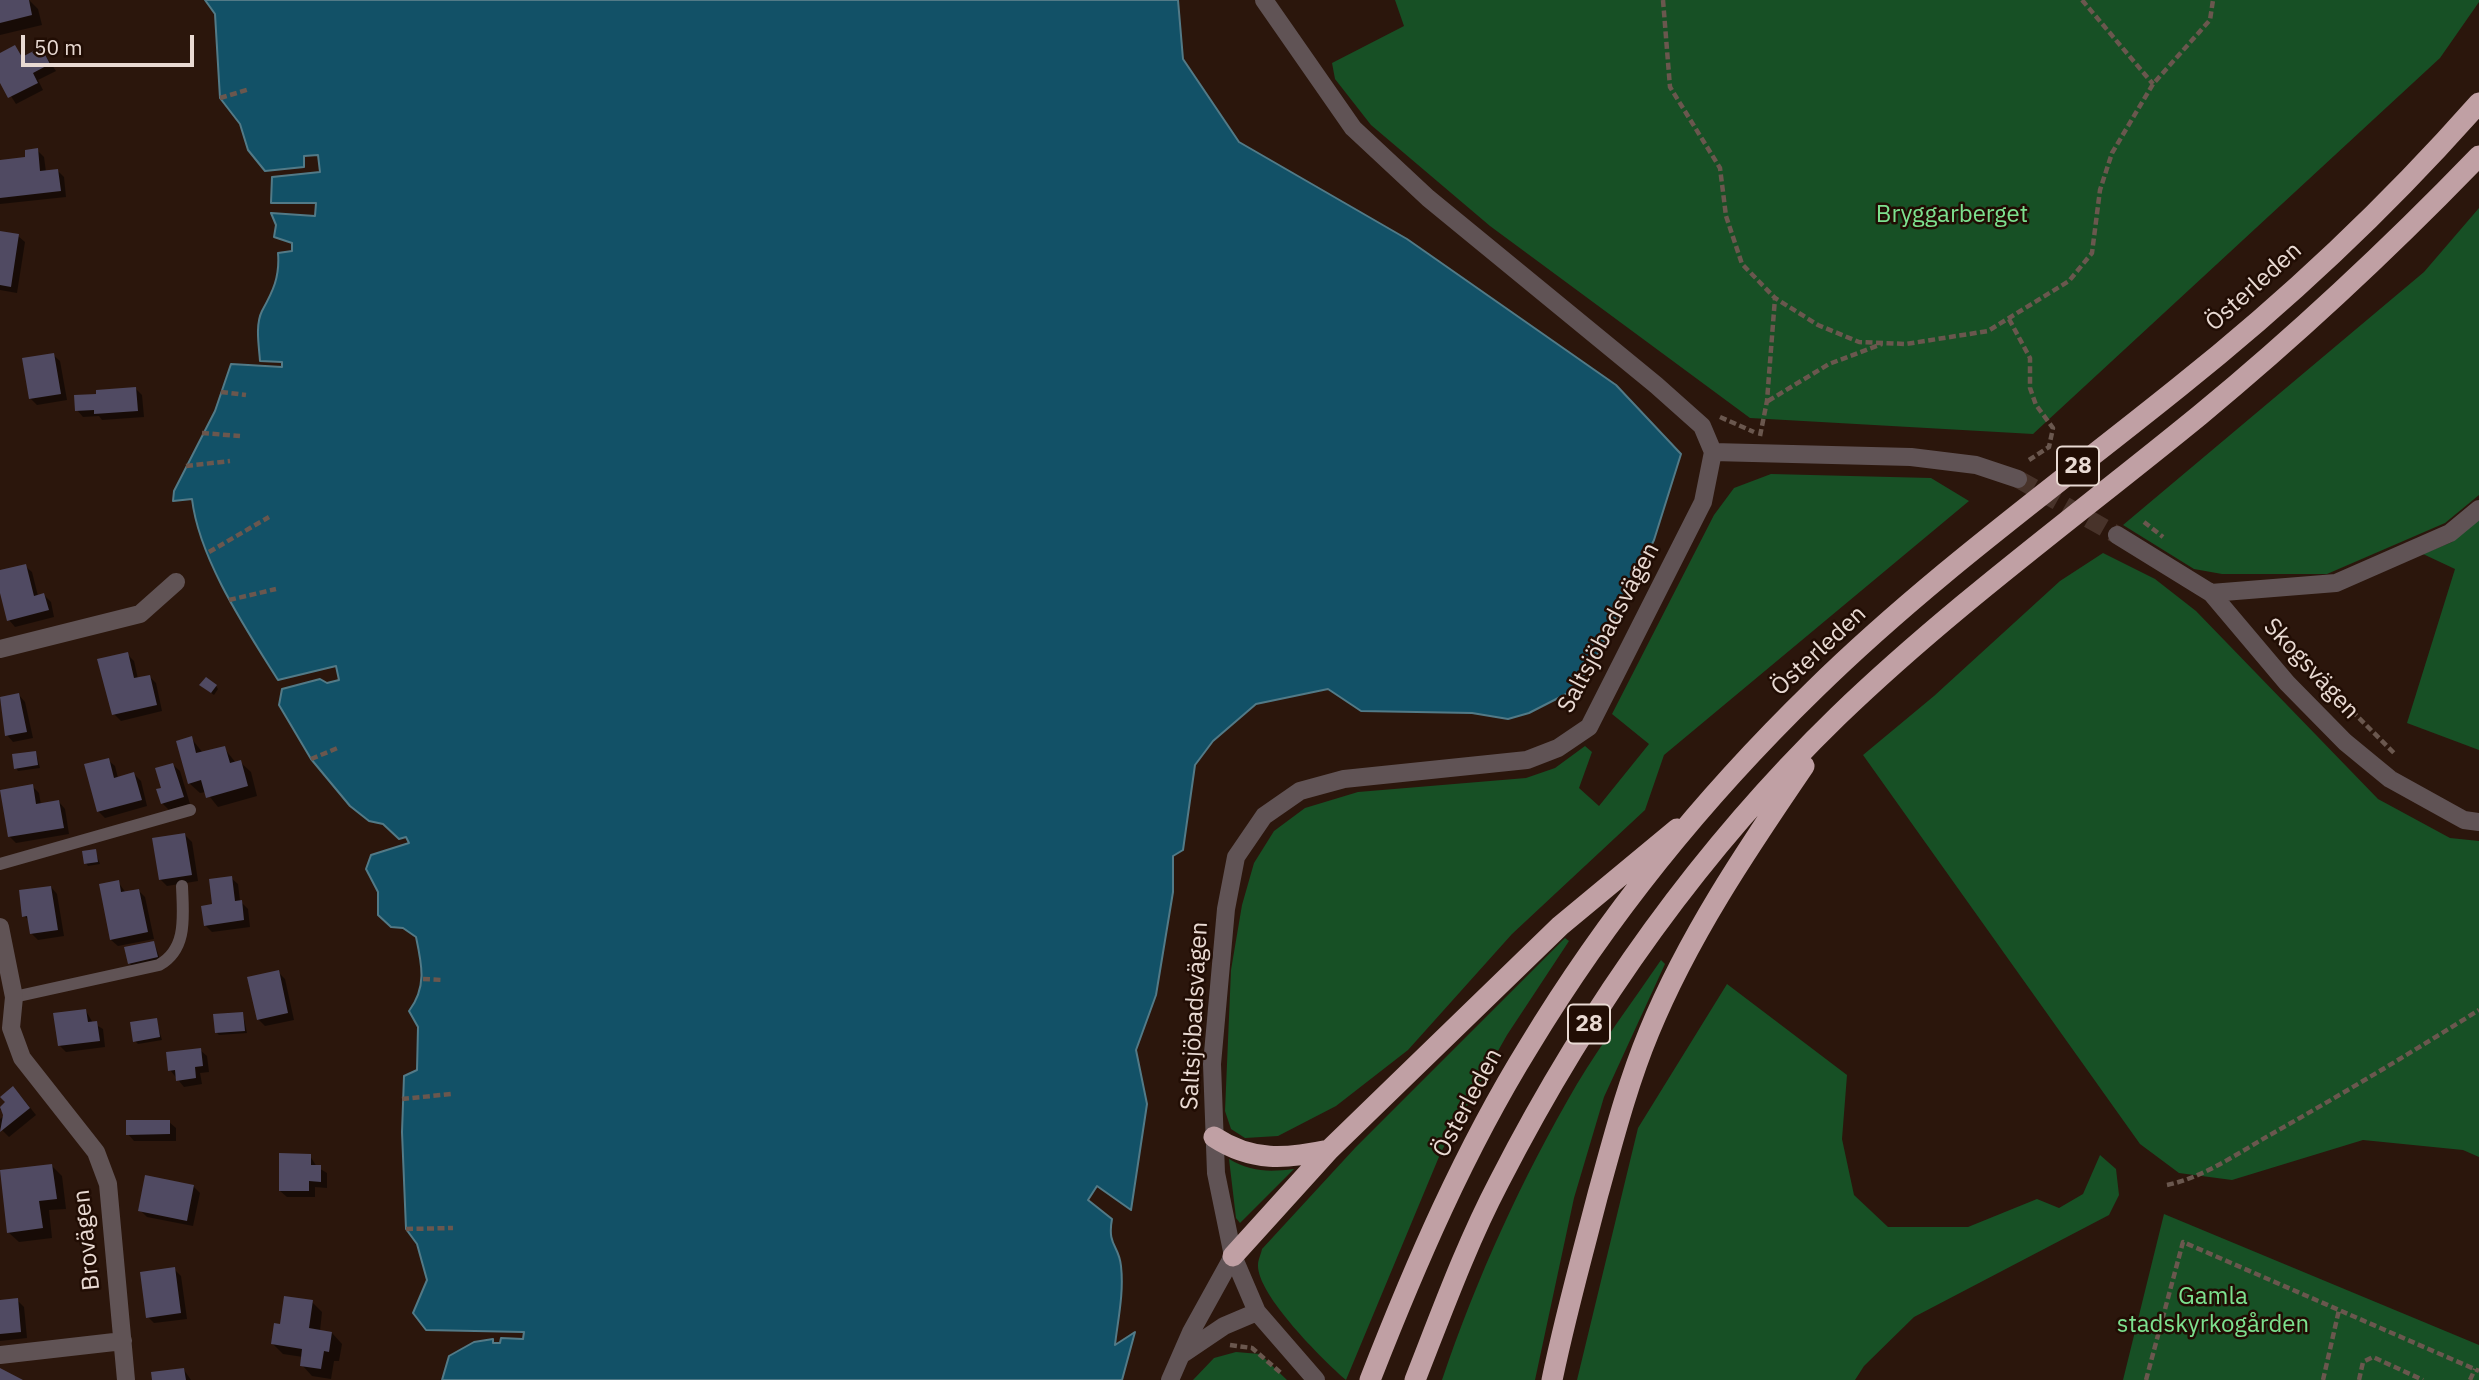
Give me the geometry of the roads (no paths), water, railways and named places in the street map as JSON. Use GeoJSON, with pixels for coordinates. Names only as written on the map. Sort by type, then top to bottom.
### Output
{"type":"FeatureCollection","features":[{"type":"Feature","properties":{"kind":"highway","name":"Österleden"},"geometry":{"type":"LineString","coordinates":[[1370,1380],[1411,1276],[1463,1165],[1529,1045],[1621,910],[1706,806],[1804,699],[1875,633],[2027,506],[2247,330],[2373,215],[2479,103]]}},
{"type":"Feature","properties":{"kind":"highway","name":"28"},"geometry":{"type":"LineString","coordinates":[[1415,1380],[1497,1186],[1561,1068],[1651,929],[1768,789],[1838,716],[1968,602],[2270,355],[2400,238],[2479,156]]}},
{"type":"Feature","properties":{"kind":"highway"},"geometry":{"type":"LineString","coordinates":[[1552,1380],[1569,1300],[1623,1103],[1649,1031],[1688,950],[1732,872],[1838,716]]}},
{"type":"Feature","properties":{"kind":"highway"},"geometry":{"type":"LineString","coordinates":[[1233,1256],[1329,1150],[1560,926],[1625,869],[1706,806]]}},
{"type":"Feature","properties":{"kind":"highway"},"geometry":{"type":"LineString","coordinates":[[1214,1137],[1234,1150],[1272,1159],[1329,1150]]}},
{"type":"Feature","properties":{"kind":"street"},"geometry":{"type":"LineString","coordinates":[[1264,0],[1353,128],[1428,198],[1702,426],[1713,452],[1911,457],[1976,465],[2018,479]]}},
{"type":"Feature","properties":{"kind":"street","name":"Saltsjöbadsvägen"},"geometry":{"type":"LineString","coordinates":[[1316,1380],[1257,1312],[1233,1256],[1217,1184],[1212,1064],[1226,909],[1236,857],[1264,816],[1300,791],[1345,779],[1527,761],[1558,748],[1588,727],[1703,502],[1713,452]]}},
{"type":"Feature","properties":{"kind":"street"},"geometry":{"type":"LineString","coordinates":[[2211,593],[2336,583],[2450,533],[2479,509]]}},
{"type":"Feature","properties":{"kind":"street","name":"Skogsvägen"},"geometry":{"type":"LineString","coordinates":[[2118,535],[2211,593],[2287,683],[2345,742],[2390,779],[2464,820],[2479,822]]}},
{"type":"Feature","properties":{"kind":"street"},"geometry":{"type":"LineString","coordinates":[[0,649],[140,614],[176,582]]}},
{"type":"Feature","properties":{"kind":"street","name":"Brovägen"},"geometry":{"type":"LineString","coordinates":[[0,927],[14,997],[6,1029],[22,1058],[96,1153],[108,1184],[125,1380]]}},
{"type":"Feature","properties":{"kind":"street"},"geometry":{"type":"LineString","coordinates":[[1170,1380],[1191,1332],[1233,1256]]}},
{"type":"Feature","properties":{"kind":"street"},"geometry":{"type":"LineString","coordinates":[[1184,1353],[1224,1326],[1257,1312]]}},
{"type":"Feature","properties":{"kind":"street"},"geometry":{"type":"LineString","coordinates":[[0,1355],[123,1341]]}},
{"type":"Feature","properties":{"kind":"lane"},"geometry":{"type":"LineString","coordinates":[[0,864],[190,810]]}},
{"type":"Feature","properties":{"kind":"lane"},"geometry":{"type":"LineString","coordinates":[[14,997],[159,965],[171,958],[178,946],[183,922],[182,886]]}},
{"type":"Feature","properties":{"kind":"water"},"geometry":{"type":"Polygon","coordinates":[[[205,0],[1178,0],[1183,59],[1239,142],[1407,239],[1616,385],[1681,454],[1654,540],[1592,665],[1570,692],[1529,713],[1508,719],[1472,713],[1361,711],[1328,689],[1256,704],[1213,741],[1195,765],[1183,850],[1173,856],[1173,892],[1156,995],[1136,1050],[1147,1104],[1131,1210],[1097,1186],[1088,1200],[1112,1219],[1112,1240],[1120,1259],[1121,1296],[1115,1345],[1135,1332],[1122,1380],[442,1380],[449,1356],[474,1342],[493,1339],[493,1343],[500,1343],[501,1338],[523,1339],[524,1332],[426,1330],[413,1313],[427,1280],[417,1244],[406,1229],[402,1132],[404,1076],[417,1070],[418,1027],[409,1011],[419,993],[421,966],[416,937],[403,928],[391,927],[378,915],[378,892],[366,869],[371,855],[409,843],[406,837],[399,839],[383,824],[369,821],[350,806],[311,759],[279,705],[282,689],[320,679],[327,683],[339,680],[336,666],[278,680],[214,569],[196,522],[192,499],[173,501],[174,491],[215,411],[231,364],[282,367],[282,362],[260,361],[258,342],[260,317],[275,284],[278,253],[292,251],[292,243],[274,237],[276,225],[271,213],[315,216],[316,203],[271,203],[272,177],[320,172],[318,155],[304,156],[304,167],[265,171],[248,150],[240,124],[220,98],[215,14],[205,0]]]}},
{"type":"Feature","properties":{"kind":"tunnel"},"geometry":{"type":"LineString","coordinates":[[2018,479],[2117,535]]}},
{"type":"Feature","properties":{"kind":"park label","name":"Bryggarberget"},"geometry":{"type":"Point","coordinates":[1952,215]}},
{"type":"Feature","properties":{"kind":"park label","name":"Gamla stadskyrkogården"},"geometry":{"type":"Point","coordinates":[2213,1311]}}]}
